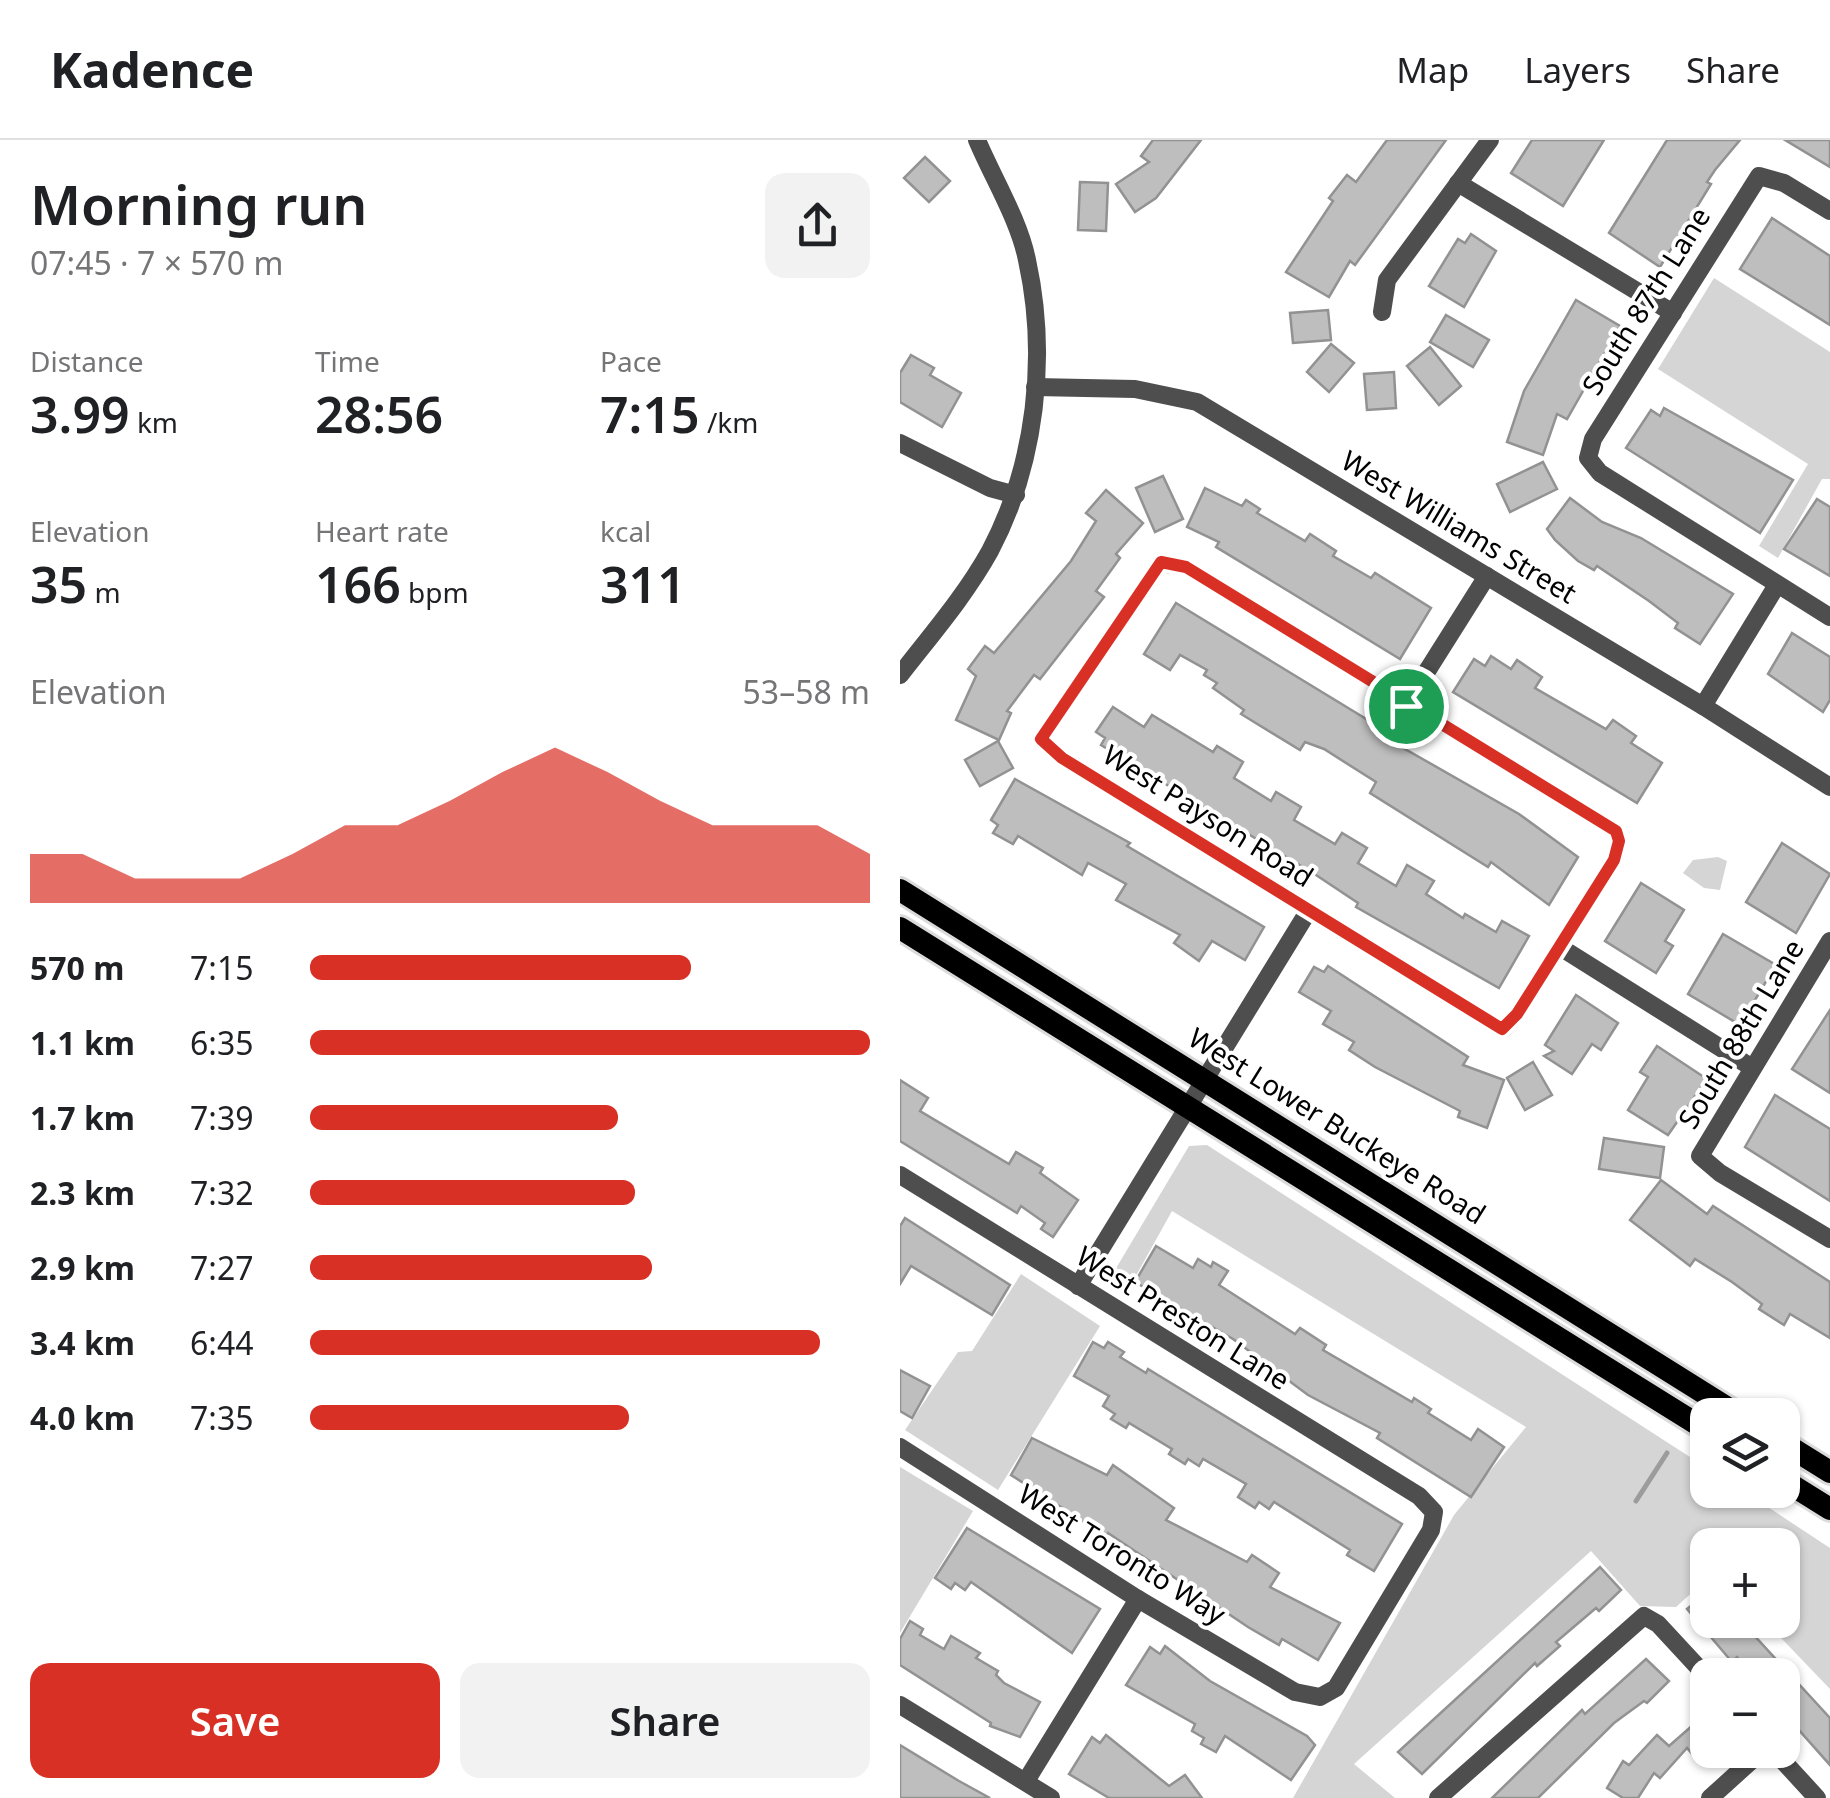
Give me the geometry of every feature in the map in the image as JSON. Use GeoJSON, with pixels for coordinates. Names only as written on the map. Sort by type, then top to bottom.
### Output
{"type":"FeatureCollection","features":[{"type":"Feature","properties":{"kind":"main road","name":"West Lower Buckeye Road"},"geometry":{"type":"LineString","coordinates":[[900,890],[1713,1398]]}},
{"type":"Feature","properties":{"kind":"main road"},"geometry":{"type":"LineString","coordinates":[[900,928],[1690,1420]]}},
{"type":"Feature","properties":{"kind":"main road"},"geometry":{"type":"LineString","coordinates":[[1800,1453],[1830,1472]]}},
{"type":"Feature","properties":{"kind":"main road"},"geometry":{"type":"LineString","coordinates":[[1800,1491],[1830,1510]]}},
{"type":"Feature","properties":{"kind":"street"},"geometry":{"type":"LineString","coordinates":[[900,675],[971,581],[1016,496],[1035,387],[1038,332],[1027,257],[977,140]]}},
{"type":"Feature","properties":{"kind":"street"},"geometry":{"type":"LineString","coordinates":[[1382,312],[1387,280],[1490,140]]}},
{"type":"Feature","properties":{"kind":"street","name":"South 87th Lane"},"geometry":{"type":"LineString","coordinates":[[1778,585],[1600,473],[1588,458],[1593,439],[1759,176],[1784,183],[1830,211]]}},
{"type":"Feature","properties":{"kind":"street"},"geometry":{"type":"LineString","coordinates":[[1458,184],[1673,314]]}},
{"type":"Feature","properties":{"kind":"street","name":"West Williams Street"},"geometry":{"type":"LineString","coordinates":[[1035,387],[1134,389],[1197,402],[1703,706],[1830,787]]}},
{"type":"Feature","properties":{"kind":"street"},"geometry":{"type":"LineString","coordinates":[[900,443],[990,488],[1016,496]]}},
{"type":"Feature","properties":{"kind":"street","name":"West Payson Road"},"geometry":{"type":"LineString","coordinates":[[1406,706],[1186,567],[1161,562],[1041,739],[1062,758],[1502,1029],[1517,1014],[1560,947]]}},
{"type":"Feature","properties":{"kind":"street"},"geometry":{"type":"LineString","coordinates":[[1487,576],[1406,706],[1616,831],[1619,841],[1614,860],[1560,947],[1751,1067]]}},
{"type":"Feature","properties":{"kind":"street"},"geometry":{"type":"LineString","coordinates":[[1703,706],[1778,585],[1830,617]]}},
{"type":"Feature","properties":{"kind":"street"},"geometry":{"type":"LineString","coordinates":[[1078,1286],[1309,910]]}},
{"type":"Feature","properties":{"kind":"street","name":"South 88th Lane"},"geometry":{"type":"LineString","coordinates":[[1830,942],[1700,1156],[1720,1174],[1830,1240]]}},
{"type":"Feature","properties":{"kind":"street"},"geometry":{"type":"LineString","coordinates":[[1813,968],[1830,978]]}},
{"type":"Feature","properties":{"kind":"street","name":"West Preston Lane"},"geometry":{"type":"LineString","coordinates":[[900,1174],[1420,1496],[1434,1512],[1431,1530],[1336,1688],[1320,1697]]}},
{"type":"Feature","properties":{"kind":"street","name":"West Toronto Way"},"geometry":{"type":"LineString","coordinates":[[900,1446],[1138,1599],[1295,1692],[1320,1697]]}},
{"type":"Feature","properties":{"kind":"street"},"geometry":{"type":"LineString","coordinates":[[1026,1781],[1138,1599]]}},
{"type":"Feature","properties":{"kind":"street"},"geometry":{"type":"LineString","coordinates":[[1438,1798],[1644,1616],[1658,1624],[1690,1659]]}},
{"type":"Feature","properties":{"kind":"street"},"geometry":{"type":"LineString","coordinates":[[900,1705],[1051,1798]]}},
{"type":"Feature","properties":{"kind":"street"},"geometry":{"type":"LineString","coordinates":[[1710,1798],[1743,1768]]}},
{"type":"Feature","properties":{"kind":"street"},"geometry":{"type":"LineString","coordinates":[[1790,1768],[1817,1798]]}},
{"type":"Feature","properties":{"kind":"shaded area"},"geometry":{"type":"Polygon","coordinates":[[[1714,278],[1830,352],[1830,479],[1822,479],[1778,558],[1759,546],[1808,464],[1658,369],[1714,278]]]}},
{"type":"Feature","properties":{"kind":"shaded area"},"geometry":{"type":"Polygon","coordinates":[[[1718,857],[1727,861],[1720,890],[1704,888],[1683,873],[1693,860],[1718,857]]]}},
{"type":"Feature","properties":{"kind":"shaded area"},"geometry":{"type":"Polygon","coordinates":[[[1207,1145],[1690,1457],[1690,1508],[1769,1508],[1800,1528],[1690,1528],[1690,1594],[1676,1607],[1640,1606],[1591,1551],[1354,1764],[1395,1798],[1293,1798],[1454,1515],[1526,1427],[1172,1211],[1128,1290],[1109,1280],[1189,1146],[1207,1145]]]}},
{"type":"Feature","properties":{"kind":"shaded area"},"geometry":{"type":"Polygon","coordinates":[[[1021,1274],[1100,1326],[998,1490],[905,1430],[958,1352],[972,1351],[1021,1274]]]}},
{"type":"Feature","properties":{"kind":"shaded area"},"geometry":{"type":"Polygon","coordinates":[[[900,1467],[973,1511],[900,1633],[900,1467]]]}},
{"type":"Feature","properties":{"kind":"shaded area"},"geometry":{"type":"Polygon","coordinates":[[[1800,1528],[1830,1548],[1830,1689],[1781,1638],[1800,1638],[1800,1528]]]}},
{"type":"Feature","properties":{"kind":"building"},"geometry":{"type":"Polygon","coordinates":[[[1153,140],[1201,140],[1156,198],[1135,212],[1116,184],[1149,162],[1141,156],[1153,140]]]}},
{"type":"Feature","properties":{"kind":"building"},"geometry":{"type":"Polygon","coordinates":[[[1387,140],[1446,140],[1355,265],[1350,261],[1329,297],[1286,272],[1333,201],[1329,198],[1347,175],[1356,182],[1387,140]]]}},
{"type":"Feature","properties":{"kind":"building"},"geometry":{"type":"Polygon","coordinates":[[[1532,140],[1604,140],[1563,206],[1511,173],[1532,140]]]}},
{"type":"Feature","properties":{"kind":"building"},"geometry":{"type":"Polygon","coordinates":[[[1667,140],[1740,140],[1707,182],[1711,184],[1660,267],[1609,233],[1667,140]]]}},
{"type":"Feature","properties":{"kind":"building"},"geometry":{"type":"Polygon","coordinates":[[[1785,140],[1830,140],[1830,167],[1785,140]]]}},
{"type":"Feature","properties":{"kind":"building"},"geometry":{"type":"Polygon","coordinates":[[[925,157],[950,181],[929,202],[904,178],[925,157]]]}},
{"type":"Feature","properties":{"kind":"building"},"geometry":{"type":"Polygon","coordinates":[[[1080,182],[1108,183],[1106,231],[1078,230],[1080,182]]]}},
{"type":"Feature","properties":{"kind":"building"},"geometry":{"type":"Polygon","coordinates":[[[1772,218],[1830,256],[1830,325],[1740,269],[1772,218]]]}},
{"type":"Feature","properties":{"kind":"building"},"geometry":{"type":"Polygon","coordinates":[[[1471,234],[1496,251],[1464,307],[1429,286],[1458,239],[1465,243],[1471,234]]]}},
{"type":"Feature","properties":{"kind":"building"},"geometry":{"type":"Polygon","coordinates":[[[1576,300],[1620,326],[1567,419],[1557,414],[1543,455],[1507,442],[1524,391],[1576,300]]]}},
{"type":"Feature","properties":{"kind":"building"},"geometry":{"type":"Polygon","coordinates":[[[1328,310],[1331,340],[1293,343],[1290,313],[1328,310]]]}},
{"type":"Feature","properties":{"kind":"building"},"geometry":{"type":"Polygon","coordinates":[[[1446,315],[1489,340],[1473,367],[1430,342],[1446,315]]]}},
{"type":"Feature","properties":{"kind":"building"},"geometry":{"type":"Polygon","coordinates":[[[1331,344],[1354,363],[1329,392],[1307,372],[1331,344]]]}},
{"type":"Feature","properties":{"kind":"building"},"geometry":{"type":"Polygon","coordinates":[[[1430,347],[1461,386],[1439,405],[1407,366],[1430,347]]]}},
{"type":"Feature","properties":{"kind":"building"},"geometry":{"type":"Polygon","coordinates":[[[911,355],[934,368],[930,375],[961,393],[942,427],[900,402],[900,373],[911,355]]]}},
{"type":"Feature","properties":{"kind":"building"},"geometry":{"type":"Polygon","coordinates":[[[1394,372],[1396,408],[1367,410],[1364,374],[1394,372]]]}},
{"type":"Feature","properties":{"kind":"building"},"geometry":{"type":"Polygon","coordinates":[[[1664,408],[1793,480],[1760,533],[1626,448],[1651,410],[1660,416],[1664,408]]]}},
{"type":"Feature","properties":{"kind":"building"},"geometry":{"type":"Polygon","coordinates":[[[1543,462],[1557,489],[1510,512],[1497,484],[1543,462]]]}},
{"type":"Feature","properties":{"kind":"building"},"geometry":{"type":"Polygon","coordinates":[[[1163,476],[1183,519],[1155,532],[1136,488],[1163,476]]]}},
{"type":"Feature","properties":{"kind":"building"},"geometry":{"type":"Polygon","coordinates":[[[1205,488],[1242,506],[1246,500],[1260,509],[1257,513],[1305,541],[1310,534],[1336,551],[1333,556],[1371,578],[1375,573],[1431,608],[1400,659],[1216,547],[1219,542],[1187,527],[1205,488]]]}},
{"type":"Feature","properties":{"kind":"building"},"geometry":{"type":"Polygon","coordinates":[[[1106,490],[1143,523],[1116,554],[1120,558],[1096,591],[1104,597],[1040,679],[1034,675],[1007,711],[1011,713],[999,740],[956,720],[976,676],[968,669],[985,646],[994,653],[1071,561],[1096,521],[1086,513],[1106,490]]]}},
{"type":"Feature","properties":{"kind":"building"},"geometry":{"type":"Polygon","coordinates":[[[1570,498],[1602,522],[1641,538],[1733,594],[1700,644],[1675,628],[1678,623],[1649,601],[1597,566],[1594,570],[1578,561],[1555,540],[1547,529],[1570,498]]]}},
{"type":"Feature","properties":{"kind":"building"},"geometry":{"type":"Polygon","coordinates":[[[1817,499],[1830,507],[1830,576],[1784,549],[1817,499]]]}},
{"type":"Feature","properties":{"kind":"building"},"geometry":{"type":"Polygon","coordinates":[[[1176,603],[1394,736],[1391,741],[1519,814],[1578,857],[1549,905],[1491,862],[1488,867],[1370,793],[1376,782],[1324,749],[1305,742],[1300,750],[1241,714],[1244,710],[1213,688],[1217,683],[1204,675],[1207,670],[1180,655],[1170,670],[1144,654],[1176,603]]]}},
{"type":"Feature","properties":{"kind":"building"},"geometry":{"type":"Polygon","coordinates":[[[1792,633],[1830,657],[1830,700],[1823,712],[1768,674],[1792,633]]]}},
{"type":"Feature","properties":{"kind":"building"},"geometry":{"type":"Polygon","coordinates":[[[1491,656],[1511,669],[1517,660],[1542,677],[1535,688],[1606,729],[1613,720],[1636,736],[1631,743],[1662,763],[1637,803],[1453,692],[1474,659],[1485,666],[1491,656]]]}},
{"type":"Feature","properties":{"kind":"building"},"geometry":{"type":"Polygon","coordinates":[[[1113,707],[1144,727],[1152,715],[1213,752],[1217,746],[1243,762],[1234,778],[1271,801],[1276,792],[1301,807],[1294,820],[1335,844],[1342,833],[1367,848],[1358,863],[1396,886],[1407,865],[1434,881],[1426,894],[1463,918],[1465,914],[1496,932],[1502,921],[1529,936],[1499,988],[1356,907],[1358,903],[1316,875],[1101,745],[1105,738],[1096,732],[1113,707]]]}},
{"type":"Feature","properties":{"kind":"building"},"geometry":{"type":"Polygon","coordinates":[[[998,741],[1013,768],[980,786],[965,760],[998,741]]]}},
{"type":"Feature","properties":{"kind":"building"},"geometry":{"type":"Polygon","coordinates":[[[1015,779],[1130,843],[1127,846],[1264,927],[1245,960],[1212,941],[1199,961],[1174,943],[1180,935],[1116,900],[1126,884],[1088,863],[1082,875],[1018,836],[1013,844],[993,833],[998,825],[991,820],[1015,779]]]}},
{"type":"Feature","properties":{"kind":"building"},"geometry":{"type":"Polygon","coordinates":[[[1782,843],[1830,874],[1796,933],[1746,902],[1782,843]]]}},
{"type":"Feature","properties":{"kind":"building"},"geometry":{"type":"Polygon","coordinates":[[[1641,883],[1684,910],[1665,941],[1673,946],[1656,973],[1605,941],[1641,883]]]}},
{"type":"Feature","properties":{"kind":"building"},"geometry":{"type":"Polygon","coordinates":[[[1723,934],[1776,965],[1740,1025],[1688,994],[1723,934]]]}},
{"type":"Feature","properties":{"kind":"building"},"geometry":{"type":"Polygon","coordinates":[[[1328,966],[1468,1057],[1463,1065],[1504,1080],[1487,1128],[1458,1117],[1460,1111],[1375,1067],[1349,1050],[1354,1042],[1323,1024],[1331,1011],[1299,992],[1314,967],[1324,972],[1328,966]]]}},
{"type":"Feature","properties":{"kind":"building"},"geometry":{"type":"Polygon","coordinates":[[[1576,995],[1618,1023],[1601,1050],[1592,1044],[1572,1074],[1544,1056],[1554,1051],[1545,1045],[1576,995]]]}},
{"type":"Feature","properties":{"kind":"building"},"geometry":{"type":"Polygon","coordinates":[[[1830,1010],[1830,1093],[1792,1069],[1830,1010]]]}},
{"type":"Feature","properties":{"kind":"building"},"geometry":{"type":"Polygon","coordinates":[[[1657,1046],[1707,1079],[1668,1135],[1628,1110],[1648,1077],[1640,1072],[1657,1046]]]}},
{"type":"Feature","properties":{"kind":"building"},"geometry":{"type":"Polygon","coordinates":[[[1533,1062],[1552,1095],[1525,1110],[1507,1078],[1533,1062]]]}},
{"type":"Feature","properties":{"kind":"building"},"geometry":{"type":"Polygon","coordinates":[[[900,1080],[928,1098],[920,1111],[1009,1164],[1016,1152],[1043,1168],[1040,1173],[1078,1200],[1053,1237],[1041,1229],[1045,1223],[1021,1206],[1017,1213],[900,1141],[900,1080]]]}},
{"type":"Feature","properties":{"kind":"building"},"geometry":{"type":"Polygon","coordinates":[[[1775,1095],[1830,1129],[1830,1201],[1745,1147],[1775,1095]]]}},
{"type":"Feature","properties":{"kind":"building"},"geometry":{"type":"Polygon","coordinates":[[[1604,1138],[1664,1147],[1660,1178],[1599,1169],[1604,1138]]]}},
{"type":"Feature","properties":{"kind":"building"},"geometry":{"type":"Polygon","coordinates":[[[1661,1180],[1707,1214],[1713,1206],[1830,1282],[1830,1338],[1790,1314],[1784,1325],[1759,1309],[1762,1304],[1732,1282],[1695,1259],[1690,1266],[1630,1220],[1661,1180]]]}},
{"type":"Feature","properties":{"kind":"building"},"geometry":{"type":"Polygon","coordinates":[[[905,1218],[1010,1285],[992,1315],[911,1266],[900,1284],[900,1226],[905,1218]]]}},
{"type":"Feature","properties":{"kind":"building"},"geometry":{"type":"Polygon","coordinates":[[[1156,1246],[1193,1268],[1198,1259],[1211,1267],[1213,1262],[1228,1271],[1219,1285],[1295,1334],[1300,1328],[1326,1345],[1323,1350],[1412,1402],[1414,1398],[1431,1409],[1428,1413],[1471,1440],[1478,1429],[1504,1447],[1471,1497],[1377,1438],[1380,1433],[1308,1395],[1233,1339],[1135,1282],[1156,1246]]]}},
{"type":"Feature","properties":{"kind":"building"},"geometry":{"type":"Polygon","coordinates":[[[1093,1342],[1104,1348],[1108,1342],[1124,1352],[1120,1357],[1146,1373],[1148,1369],[1402,1524],[1374,1571],[1347,1555],[1350,1550],[1274,1502],[1269,1509],[1259,1502],[1255,1508],[1238,1497],[1246,1484],[1203,1459],[1199,1466],[1188,1459],[1185,1464],[1169,1454],[1172,1449],[1129,1423],[1126,1428],[1111,1419],[1115,1414],[1103,1406],[1109,1396],[1074,1376],[1093,1342]]]}},
{"type":"Feature","properties":{"kind":"building"},"geometry":{"type":"Polygon","coordinates":[[[900,1370],[930,1386],[912,1418],[900,1411],[900,1370]]]}},
{"type":"Feature","properties":{"kind":"building"},"geometry":{"type":"Polygon","coordinates":[[[1032,1438],[1107,1475],[1113,1465],[1174,1508],[1166,1520],[1247,1562],[1252,1555],[1279,1573],[1270,1587],[1340,1623],[1318,1660],[1282,1639],[1279,1645],[1248,1627],[1108,1533],[1106,1536],[1011,1475],[1032,1438]]]}},
{"type":"Feature","properties":{"kind":"building"},"geometry":{"type":"Polygon","coordinates":[[[967,1528],[1100,1609],[1072,1653],[971,1582],[965,1590],[955,1583],[951,1589],[935,1578],[967,1528]]]}},
{"type":"Feature","properties":{"kind":"building"},"geometry":{"type":"Polygon","coordinates":[[[1600,1567],[1621,1590],[1556,1642],[1560,1646],[1537,1666],[1535,1663],[1422,1774],[1398,1752],[1600,1567]]]}},
{"type":"Feature","properties":{"kind":"building"},"geometry":{"type":"Polygon","coordinates":[[[910,1621],[923,1629],[920,1635],[944,1649],[951,1636],[980,1653],[976,1658],[998,1671],[996,1675],[1004,1683],[1040,1702],[1020,1737],[990,1726],[991,1723],[900,1665],[900,1639],[910,1621]]]}},
{"type":"Feature","properties":{"kind":"building"},"geometry":{"type":"Polygon","coordinates":[[[1712,1638],[1757,1638],[1775,1658],[1737,1657],[1729,1658],[1712,1638]]]}},
{"type":"Feature","properties":{"kind":"building"},"geometry":{"type":"Polygon","coordinates":[[[1165,1646],[1210,1681],[1307,1736],[1315,1745],[1291,1780],[1225,1736],[1216,1752],[1201,1744],[1204,1738],[1192,1731],[1195,1724],[1126,1685],[1150,1647],[1160,1654],[1165,1646]]]}},
{"type":"Feature","properties":{"kind":"building"},"geometry":{"type":"Polygon","coordinates":[[[1646,1659],[1669,1681],[1647,1703],[1644,1701],[1614,1723],[1538,1798],[1492,1798],[1582,1710],[1585,1714],[1646,1659]]]}},
{"type":"Feature","properties":{"kind":"building"},"geometry":{"type":"Polygon","coordinates":[[[1800,1685],[1830,1718],[1830,1765],[1800,1731],[1800,1685]]]}},
{"type":"Feature","properties":{"kind":"building"},"geometry":{"type":"Polygon","coordinates":[[[1690,1728],[1690,1752],[1687,1748],[1660,1778],[1654,1773],[1638,1798],[1623,1798],[1607,1788],[1623,1761],[1629,1765],[1657,1735],[1669,1746],[1690,1728]]]}},
{"type":"Feature","properties":{"kind":"building"},"geometry":{"type":"Polygon","coordinates":[[[1106,1735],[1169,1786],[1185,1775],[1202,1798],[1109,1798],[1069,1774],[1092,1737],[1100,1743],[1106,1735]]]}},
{"type":"Feature","properties":{"kind":"building"},"geometry":{"type":"Polygon","coordinates":[[[900,1745],[959,1781],[990,1798],[900,1798],[900,1745]]]}},
{"type":"Feature","properties":{"kind":"waterway"},"geometry":{"type":"LineString","coordinates":[[1636,1501],[1667,1453]]}},
{"type":"Feature","properties":{"kind":"route"},"geometry":{"type":"LineString","coordinates":[[1161,562],[1186,567],[1406,706],[1616,831],[1619,841],[1614,860],[1517,1014],[1502,1029],[1062,758],[1041,739],[1161,562]]}}]}
